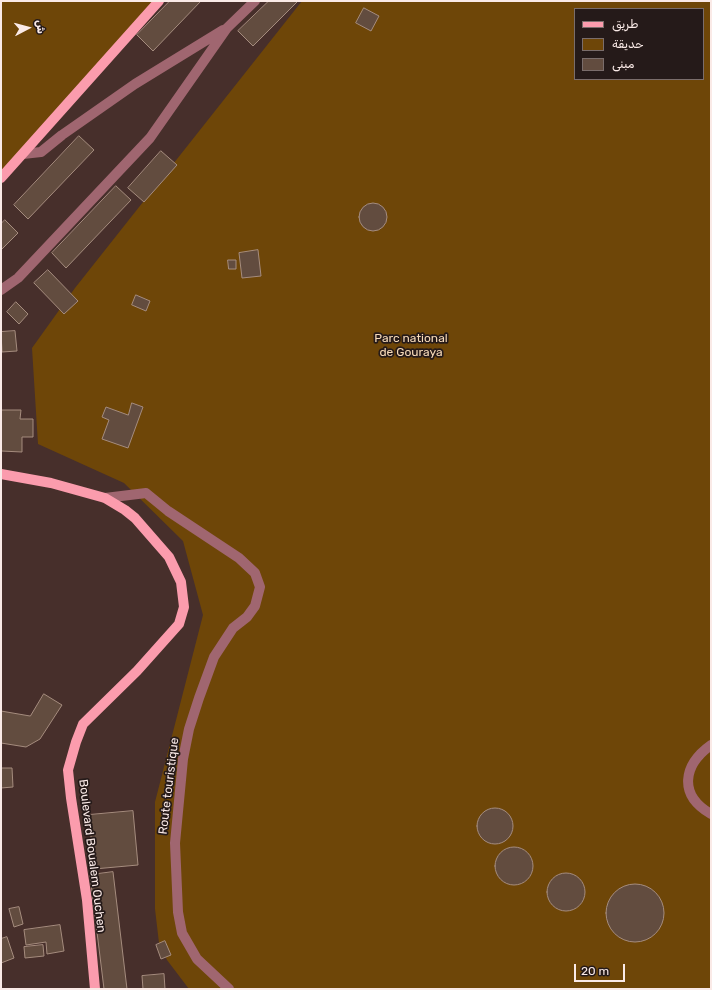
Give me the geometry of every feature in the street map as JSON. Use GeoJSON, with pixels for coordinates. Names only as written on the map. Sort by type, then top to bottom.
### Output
{"type":"FeatureCollection","features":[{"type":"Feature","properties":{"kind":"main road"},"geometry":{"type":"LineString","coordinates":[[1,178],[159,1]]}},
{"type":"Feature","properties":{"kind":"main road","name":"Boulevard Boualem Ouchen"},"geometry":{"type":"LineString","coordinates":[[1,474],[58,485],[105,498],[135,518],[169,557],[182,582],[184,608],[179,624],[137,671],[83,724],[68,770],[86,892],[95,989]]}},
{"type":"Feature","properties":{"kind":"street"},"geometry":{"type":"LineString","coordinates":[[1,290],[18,278],[150,138],[227,28],[255,1]]}},
{"type":"Feature","properties":{"kind":"street"},"geometry":{"type":"LineString","coordinates":[[22,154],[41,152],[62,135],[134,84],[227,28]]}},
{"type":"Feature","properties":{"kind":"street","name":"Route touristique"},"geometry":{"type":"LineString","coordinates":[[105,498],[146,493],[168,511],[239,558],[254,573],[260,587],[255,606],[247,617],[233,628],[214,657],[199,698],[189,729],[183,759],[175,843],[178,912],[182,933],[197,959],[229,989]]}},
{"type":"Feature","properties":{"kind":"street"},"geometry":{"type":"LineString","coordinates":[[711,745],[696,757],[688,772],[688,780],[689,789],[693,797],[701,807],[711,814]]}},
{"type":"Feature","properties":{"kind":"green space"},"geometry":{"type":"Polygon","coordinates":[[[1,1],[159,1],[1,178],[1,1]]]}},
{"type":"Feature","properties":{"kind":"green space","name":"Parc national de Gouraya"},"geometry":{"type":"Polygon","coordinates":[[[302,1],[711,1],[711,989],[189,989],[167,960],[159,943],[155,909],[155,802],[203,615],[183,541],[124,483],[38,444],[32,348],[75,288],[302,1]]]}},
{"type":"Feature","properties":{"kind":"building"},"geometry":{"type":"Polygon","coordinates":[[[170,1],[201,1],[153,51],[137,35],[170,1]]]}},
{"type":"Feature","properties":{"kind":"building"},"geometry":{"type":"Polygon","coordinates":[[[269,1],[298,1],[253,46],[238,31],[269,1]]]}},
{"type":"Feature","properties":{"kind":"building"},"geometry":{"type":"Polygon","coordinates":[[[364,8],[379,16],[371,31],[356,23],[364,8]]]}},
{"type":"Feature","properties":{"kind":"building"},"geometry":{"type":"Polygon","coordinates":[[[79,136],[94,150],[28,219],[14,205],[79,136]]]}},
{"type":"Feature","properties":{"kind":"building"},"geometry":{"type":"Polygon","coordinates":[[[161,151],[177,165],[144,202],[128,188],[161,151]]]}},
{"type":"Feature","properties":{"kind":"building"},"geometry":{"type":"Polygon","coordinates":[[[116,186],[131,200],[66,268],[52,253],[116,186]]]}},
{"type":"Feature","properties":{"kind":"building"},"geometry":{"type":"Polygon","coordinates":[[[373,203],[383,207],[387,217],[383,227],[373,231],[363,227],[359,217],[363,207],[373,203]]]}},
{"type":"Feature","properties":{"kind":"building"},"geometry":{"type":"Polygon","coordinates":[[[5,220],[18,233],[1,250],[1,224],[5,220]]]}},
{"type":"Feature","properties":{"kind":"building"},"geometry":{"type":"Polygon","coordinates":[[[258,250],[261,276],[242,278],[239,253],[258,250]]]}},
{"type":"Feature","properties":{"kind":"building"},"geometry":{"type":"Polygon","coordinates":[[[228,260],[236,260],[236,269],[229,269],[228,260]]]}},
{"type":"Feature","properties":{"kind":"building"},"geometry":{"type":"Polygon","coordinates":[[[48,270],[78,301],[64,314],[34,283],[48,270]]]}},
{"type":"Feature","properties":{"kind":"building"},"geometry":{"type":"Polygon","coordinates":[[[136,295],[150,301],[146,311],[132,305],[136,295]]]}},
{"type":"Feature","properties":{"kind":"building"},"geometry":{"type":"Polygon","coordinates":[[[16,302],[28,314],[19,324],[7,312],[16,302]]]}},
{"type":"Feature","properties":{"kind":"building"},"geometry":{"type":"Polygon","coordinates":[[[15,331],[17,351],[2,352],[1,332],[15,331]]]}},
{"type":"Feature","properties":{"kind":"building"},"geometry":{"type":"Polygon","coordinates":[[[132,403],[143,407],[128,448],[102,439],[109,420],[102,417],[106,407],[128,415],[132,403]]]}},
{"type":"Feature","properties":{"kind":"building"},"geometry":{"type":"Polygon","coordinates":[[[1,410],[21,410],[20,419],[33,419],[33,437],[22,437],[22,452],[1,451],[1,410]]]}},
{"type":"Feature","properties":{"kind":"building"},"geometry":{"type":"Polygon","coordinates":[[[44,694],[62,705],[40,739],[26,747],[1,743],[1,711],[30,716],[44,694]]]}},
{"type":"Feature","properties":{"kind":"building"},"geometry":{"type":"Polygon","coordinates":[[[1,768],[12,768],[13,787],[1,788],[1,768]]]}},
{"type":"Feature","properties":{"kind":"building"},"geometry":{"type":"Polygon","coordinates":[[[499,808],[508,813],[512,819],[512,833],[508,839],[499,844],[491,844],[482,839],[478,833],[477,822],[482,813],[488,809],[499,808]]]}},
{"type":"Feature","properties":{"kind":"building"},"geometry":{"type":"Polygon","coordinates":[[[133,811],[138,865],[94,869],[89,815],[133,811]]]}},
{"type":"Feature","properties":{"kind":"building"},"geometry":{"type":"Polygon","coordinates":[[[514,847],[527,853],[533,866],[527,879],[514,885],[501,879],[495,866],[501,853],[514,847]]]}},
{"type":"Feature","properties":{"kind":"building"},"geometry":{"type":"Polygon","coordinates":[[[113,872],[127,989],[104,989],[90,875],[113,872]]]}},
{"type":"Feature","properties":{"kind":"building"},"geometry":{"type":"Polygon","coordinates":[[[566,873],[579,879],[585,892],[579,905],[566,911],[553,905],[547,892],[553,879],[566,873]]]}},
{"type":"Feature","properties":{"kind":"building"},"geometry":{"type":"Polygon","coordinates":[[[629,884],[641,884],[656,892],[664,907],[664,919],[656,934],[641,942],[629,942],[614,934],[606,919],[606,907],[614,892],[629,884]]]}},
{"type":"Feature","properties":{"kind":"building"},"geometry":{"type":"Polygon","coordinates":[[[19,907],[23,924],[14,927],[9,909],[19,907]]]}},
{"type":"Feature","properties":{"kind":"building"},"geometry":{"type":"Polygon","coordinates":[[[60,925],[64,951],[47,954],[46,942],[26,945],[24,930],[60,925]]]}},
{"type":"Feature","properties":{"kind":"building"},"geometry":{"type":"Polygon","coordinates":[[[7,937],[14,958],[1,963],[1,939],[7,937]]]}},
{"type":"Feature","properties":{"kind":"building"},"geometry":{"type":"Polygon","coordinates":[[[165,941],[171,955],[161,959],[156,945],[165,941]]]}},
{"type":"Feature","properties":{"kind":"building"},"geometry":{"type":"Polygon","coordinates":[[[43,945],[44,956],[25,958],[24,947],[43,945]]]}},
{"type":"Feature","properties":{"kind":"building"},"geometry":{"type":"Polygon","coordinates":[[[164,974],[165,989],[143,989],[142,976],[164,974]]]}}]}
